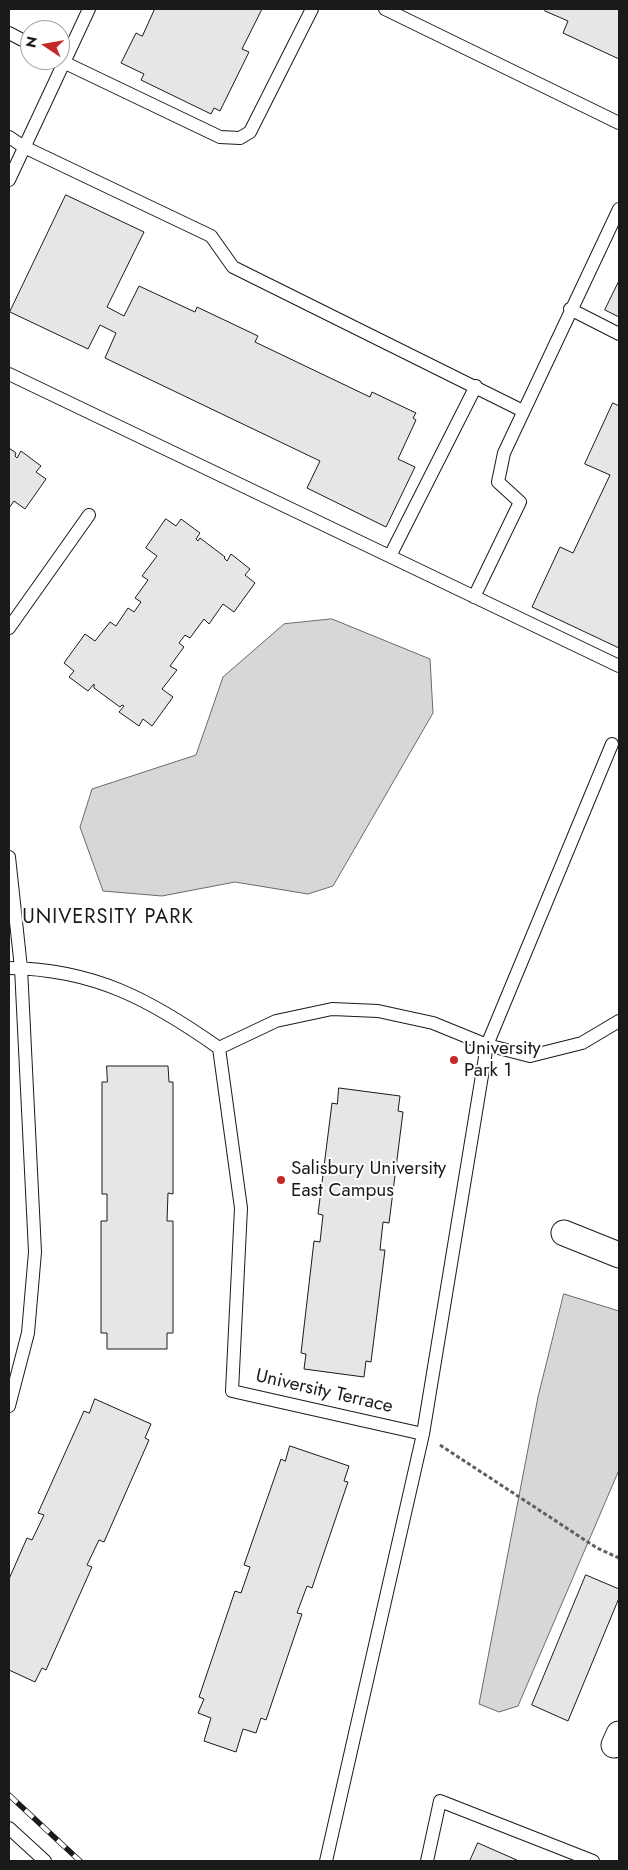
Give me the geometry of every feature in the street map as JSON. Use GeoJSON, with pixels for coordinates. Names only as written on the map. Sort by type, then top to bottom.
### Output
{"type":"FeatureCollection","features":[{"type":"Feature","properties":{"kind":"street"},"geometry":{"type":"LineString","coordinates":[[564,1233],[619,1255]]}},
{"type":"Feature","properties":{"kind":"lane"},"geometry":{"type":"LineString","coordinates":[[70,44],[89,9]]}},
{"type":"Feature","properties":{"kind":"lane"},"geometry":{"type":"LineString","coordinates":[[70,65],[220,137],[240,138],[250,132],[312,9]]}},
{"type":"Feature","properties":{"kind":"lane"},"geometry":{"type":"LineString","coordinates":[[385,9],[619,123]]}},
{"type":"Feature","properties":{"kind":"lane"},"geometry":{"type":"LineString","coordinates":[[9,180],[57,70]]}},
{"type":"Feature","properties":{"kind":"lane"},"geometry":{"type":"LineString","coordinates":[[9,137],[211,236],[233,266],[523,411]]}},
{"type":"Feature","properties":{"kind":"lane"},"geometry":{"type":"LineString","coordinates":[[474,597],[520,502],[498,482],[504,453],[570,309],[619,209]]}},
{"type":"Feature","properties":{"kind":"lane"},"geometry":{"type":"LineString","coordinates":[[570,309],[619,334]]}},
{"type":"Feature","properties":{"kind":"lane"},"geometry":{"type":"LineString","coordinates":[[9,374],[619,666]]}},
{"type":"Feature","properties":{"kind":"lane"},"geometry":{"type":"LineString","coordinates":[[390,556],[476,386]]}},
{"type":"Feature","properties":{"kind":"lane"},"geometry":{"type":"LineString","coordinates":[[9,628],[89,516]]}},
{"type":"Feature","properties":{"kind":"lane"},"geometry":{"type":"LineString","coordinates":[[326,1861],[423,1434],[488,1046],[612,744]]}},
{"type":"Feature","properties":{"kind":"lane"},"geometry":{"type":"LineString","coordinates":[[9,858],[35,1252],[28,1333],[9,1406]]}},
{"type":"Feature","properties":{"kind":"lane"},"geometry":{"type":"LineString","coordinates":[[15,968],[89,979],[139,997],[174,1016],[219,1048],[276,1022],[332,1009],[378,1011],[433,1023],[488,1046],[530,1056],[582,1043],[619,1021]]}},
{"type":"Feature","properties":{"kind":"lane","name":"University Terrace"},"geometry":{"type":"LineString","coordinates":[[219,1048],[241,1208],[232,1391],[423,1434]]}},
{"type":"Feature","properties":{"kind":"lane"},"geometry":{"type":"LineString","coordinates":[[427,1861],[440,1800],[593,1861]]}},
{"type":"Feature","properties":{"kind":"lane"},"geometry":{"type":"LineString","coordinates":[[9,1828],[45,1861]]}},
{"type":"Feature","properties":{"kind":"path"},"geometry":{"type":"LineString","coordinates":[[423,1434],[597,1548],[619,1558]]}},
{"type":"Feature","properties":{"kind":"shaded area"},"geometry":{"type":"Polygon","coordinates":[[[332,619],[430,659],[433,713],[333,886],[308,894],[235,882],[162,896],[103,891],[80,827],[92,789],[196,755],[223,677],[284,624],[332,619]]]}},
{"type":"Feature","properties":{"kind":"shaded area"},"geometry":{"type":"Polygon","coordinates":[[[564,1294],[619,1311],[619,1470],[518,1706],[499,1712],[479,1704],[538,1397],[564,1294]]]}},
{"type":"Feature","properties":{"kind":"building"},"geometry":{"type":"Polygon","coordinates":[[[155,9],[262,9],[242,49],[249,52],[220,111],[214,108],[211,114],[141,80],[144,74],[121,63],[136,33],[142,36],[155,9]]]}},
{"type":"Feature","properties":{"kind":"building"},"geometry":{"type":"Polygon","coordinates":[[[546,9],[619,9],[619,59],[563,33],[568,21],[545,11],[546,9]]]}},
{"type":"Feature","properties":{"kind":"building"},"geometry":{"type":"Polygon","coordinates":[[[66,195],[144,232],[107,307],[124,316],[139,286],[195,312],[197,307],[258,336],[255,342],[370,397],[372,392],[416,413],[413,418],[416,420],[398,459],[415,467],[386,527],[307,488],[320,461],[105,358],[116,333],[100,325],[88,349],[10,312],[66,195]]]}},
{"type":"Feature","properties":{"kind":"building"},"geometry":{"type":"Polygon","coordinates":[[[619,281],[619,317],[605,310],[619,281]]]}},
{"type":"Feature","properties":{"kind":"building"},"geometry":{"type":"Polygon","coordinates":[[[613,403],[619,406],[619,648],[532,607],[560,547],[573,553],[610,475],[585,464],[613,403]]]}},
{"type":"Feature","properties":{"kind":"building"},"geometry":{"type":"Polygon","coordinates":[[[9,448],[16,453],[15,456],[17,458],[21,451],[41,466],[36,472],[46,479],[25,509],[14,501],[9,508],[9,448]]]}},
{"type":"Feature","properties":{"kind":"building"},"geometry":{"type":"Polygon","coordinates":[[[166,519],[176,526],[181,519],[200,533],[196,539],[198,541],[200,538],[225,557],[227,561],[231,554],[250,569],[245,575],[255,583],[234,612],[223,604],[209,624],[204,619],[190,638],[185,635],[179,643],[184,647],[170,666],[177,670],[162,689],[173,697],[152,726],[143,719],[139,726],[119,712],[124,706],[120,707],[94,688],[94,684],[88,691],[69,677],[74,671],[64,663],[85,634],[95,641],[110,622],[116,626],[128,608],[134,612],[141,602],[135,598],[148,580],[142,576],[157,556],[146,548],[166,519]]]}},
{"type":"Feature","properties":{"kind":"building"},"geometry":{"type":"Polygon","coordinates":[[[107,1066],[168,1066],[169,1082],[173,1082],[173,1194],[168,1193],[167,1221],[173,1221],[173,1333],[167,1333],[167,1349],[107,1349],[107,1333],[101,1333],[101,1221],[107,1221],[107,1194],[102,1194],[102,1082],[107,1082],[107,1066]]]}},
{"type":"Feature","properties":{"kind":"building"},"geometry":{"type":"Polygon","coordinates":[[[339,1088],[400,1096],[398,1111],[403,1112],[389,1223],[383,1222],[380,1250],[385,1250],[371,1362],[366,1361],[364,1377],[304,1369],[306,1354],[301,1353],[314,1241],[320,1242],[323,1215],[318,1214],[332,1103],[337,1104],[339,1088]]]}},
{"type":"Feature","properties":{"kind":"building"},"geometry":{"type":"Polygon","coordinates":[[[95,1399],[151,1424],[145,1438],[149,1440],[104,1542],[99,1540],[87,1565],[92,1567],[46,1670],[42,1668],[35,1682],[9,1670],[9,1579],[27,1538],[32,1540],[44,1515],[38,1513],[84,1411],[89,1413],[95,1399]]]}},
{"type":"Feature","properties":{"kind":"building"},"geometry":{"type":"Polygon","coordinates":[[[290,1446],[349,1466],[344,1481],[348,1482],[312,1588],[307,1586],[297,1613],[302,1614],[266,1720],[261,1718],[256,1733],[243,1729],[236,1752],[204,1741],[211,1718],[198,1713],[204,1699],[199,1697],[235,1591],[241,1593],[250,1567],[244,1565],[281,1459],[285,1461],[290,1446]]]}},
{"type":"Feature","properties":{"kind":"building"},"geometry":{"type":"Polygon","coordinates":[[[586,1575],[619,1589],[619,1598],[568,1721],[532,1705],[586,1575]]]}},
{"type":"Feature","properties":{"kind":"building"},"geometry":{"type":"Polygon","coordinates":[[[478,1843],[519,1861],[470,1861],[478,1843]]]}},
{"type":"Feature","properties":{"kind":"railway"},"geometry":{"type":"LineString","coordinates":[[9,1795],[80,1861]]}},
{"type":"Feature","properties":{"kind":"place","name":"University Park 1"},"geometry":{"type":"Point","coordinates":[454,1060]}},
{"type":"Feature","properties":{"kind":"place","name":"Salisbury University East Campus"},"geometry":{"type":"Point","coordinates":[281,1180]}},
{"type":"Feature","properties":{"kind":"district","name":"UNIVERSITY PARK"},"geometry":{"type":"Point","coordinates":[108,918]}}]}
